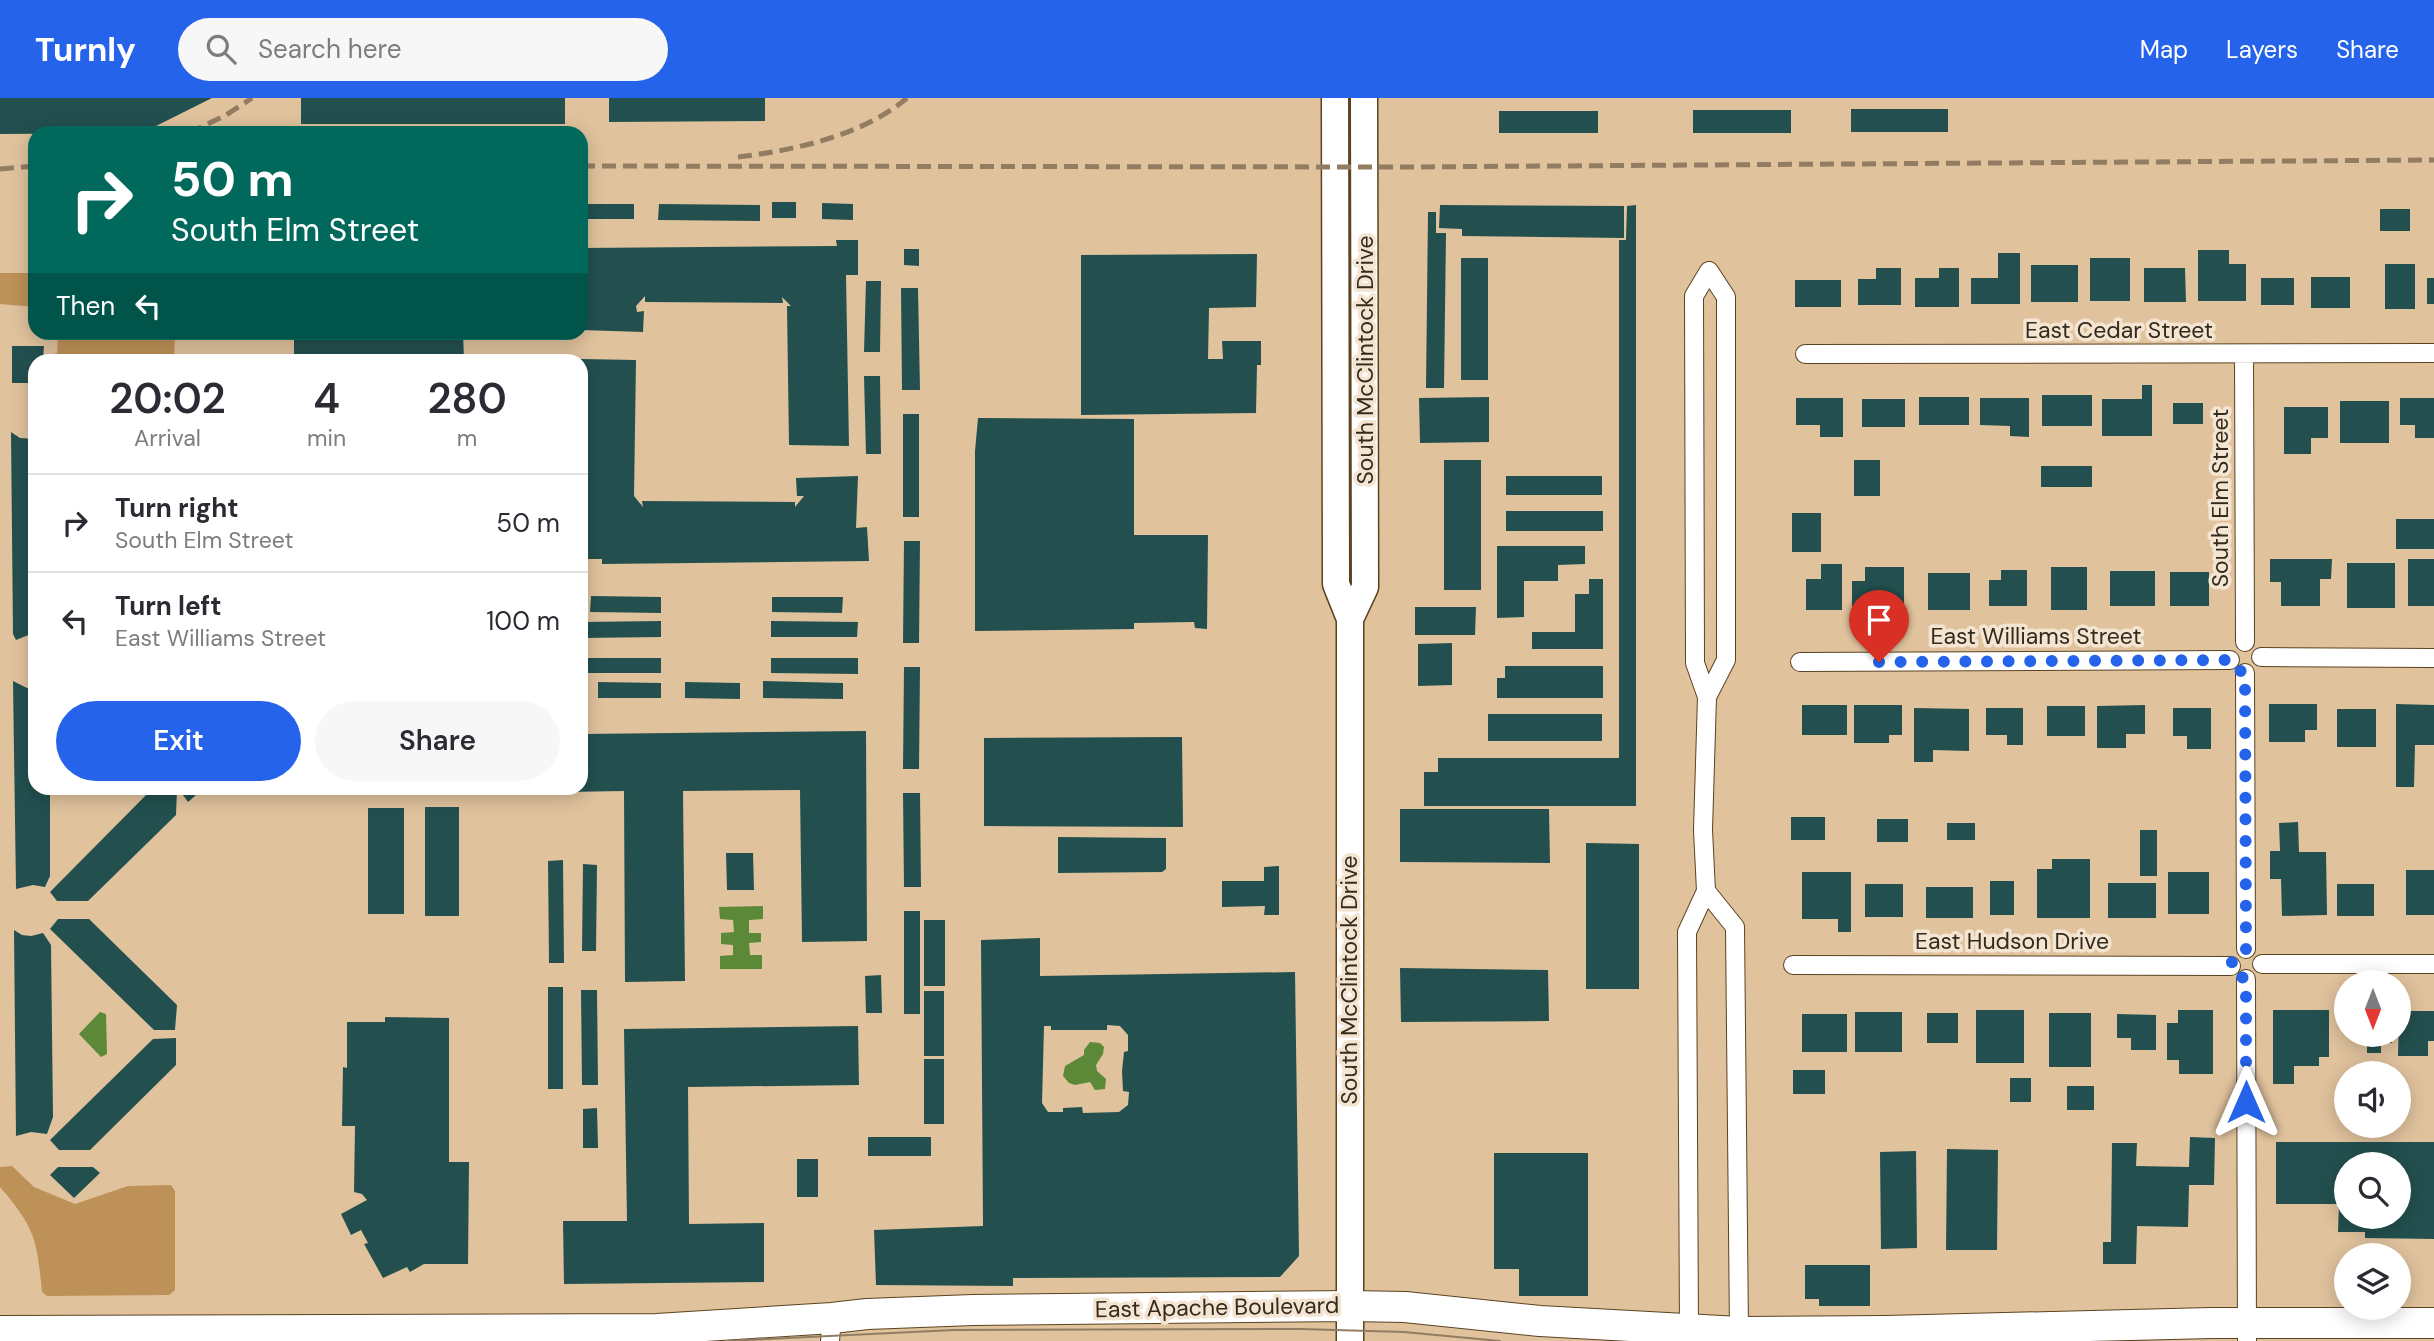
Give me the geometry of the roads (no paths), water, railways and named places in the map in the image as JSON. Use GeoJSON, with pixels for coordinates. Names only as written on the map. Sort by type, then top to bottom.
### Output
{"type":"FeatureCollection","features":[{"type":"Feature","properties":{"kind":"main road","name":"South McClintock Drive"},"geometry":{"type":"LineString","coordinates":[[1335,98],[1336,584],[1350,619],[1350,1341]]}},
{"type":"Feature","properties":{"kind":"main road","name":"South McClintock Drive"},"geometry":{"type":"LineString","coordinates":[[1350,619],[1365,587],[1364,98]]}},
{"type":"Feature","properties":{"kind":"main road","name":"East Apache Boulevard"},"geometry":{"type":"LineString","coordinates":[[0,1331],[831,1330],[867,1314],[1350,1306],[1405,1307],[1540,1321],[1739,1332],[2247,1332],[2434,1323]]}},
{"type":"Feature","properties":{"kind":"street"},"geometry":{"type":"LineString","coordinates":[[1689,1330],[1687,932],[1706,891],[1703,831],[1707,697],[1695,663],[1694,296],[1709,271],[1726,297],[1726,660],[1707,697]]}},
{"type":"Feature","properties":{"kind":"street","name":"East Cedar Street"},"geometry":{"type":"LineString","coordinates":[[1805,354],[2434,353]]}},
{"type":"Feature","properties":{"kind":"street","name":"South Elm Street"},"geometry":{"type":"LineString","coordinates":[[2244,354],[2245,642]]}},
{"type":"Feature","properties":{"kind":"street"},"geometry":{"type":"LineString","coordinates":[[2245,642],[2255,645],[2261,657],[2257,668],[2245,673],[2234,668],[2230,660],[2235,646],[2245,642]]}},
{"type":"Feature","properties":{"kind":"street"},"geometry":{"type":"LineString","coordinates":[[2261,657],[2434,657]]}},
{"type":"Feature","properties":{"kind":"street","name":"East Williams Street"},"geometry":{"type":"LineString","coordinates":[[1800,662],[2230,660]]}},
{"type":"Feature","properties":{"kind":"street"},"geometry":{"type":"LineString","coordinates":[[2245,673],[2246,949]]}},
{"type":"Feature","properties":{"kind":"street"},"geometry":{"type":"LineString","coordinates":[[1706,891],[1735,927],[1739,1332]]}},
{"type":"Feature","properties":{"kind":"street"},"geometry":{"type":"LineString","coordinates":[[2246,949],[2255,951],[2262,964],[2257,975],[2246,979],[2234,974],[2231,966],[2234,954],[2246,949]]}},
{"type":"Feature","properties":{"kind":"street"},"geometry":{"type":"LineString","coordinates":[[2262,964],[2434,964]]}},
{"type":"Feature","properties":{"kind":"street","name":"East Hudson Drive"},"geometry":{"type":"LineString","coordinates":[[1793,965],[2231,966]]}},
{"type":"Feature","properties":{"kind":"street"},"geometry":{"type":"LineString","coordinates":[[2246,979],[2247,1332]]}},
{"type":"Feature","properties":{"kind":"tram line"},"geometry":{"type":"LineString","coordinates":[[726,1341],[954,1330],[1301,1329],[1404,1332],[1500,1341]]}},
{"type":"Feature","properties":{"kind":"railway"},"geometry":{"type":"LineString","coordinates":[[203,126],[252,98]]}},
{"type":"Feature","properties":{"kind":"railway"},"geometry":{"type":"LineString","coordinates":[[738,157],[805,145],[849,132],[889,111],[907,98]]}},
{"type":"Feature","properties":{"kind":"railway"},"geometry":{"type":"LineString","coordinates":[[588,166],[1406,167],[2434,160]]}},
{"type":"Feature","properties":{"kind":"railway"},"geometry":{"type":"LineString","coordinates":[[0,169],[28,167]]}}]}
